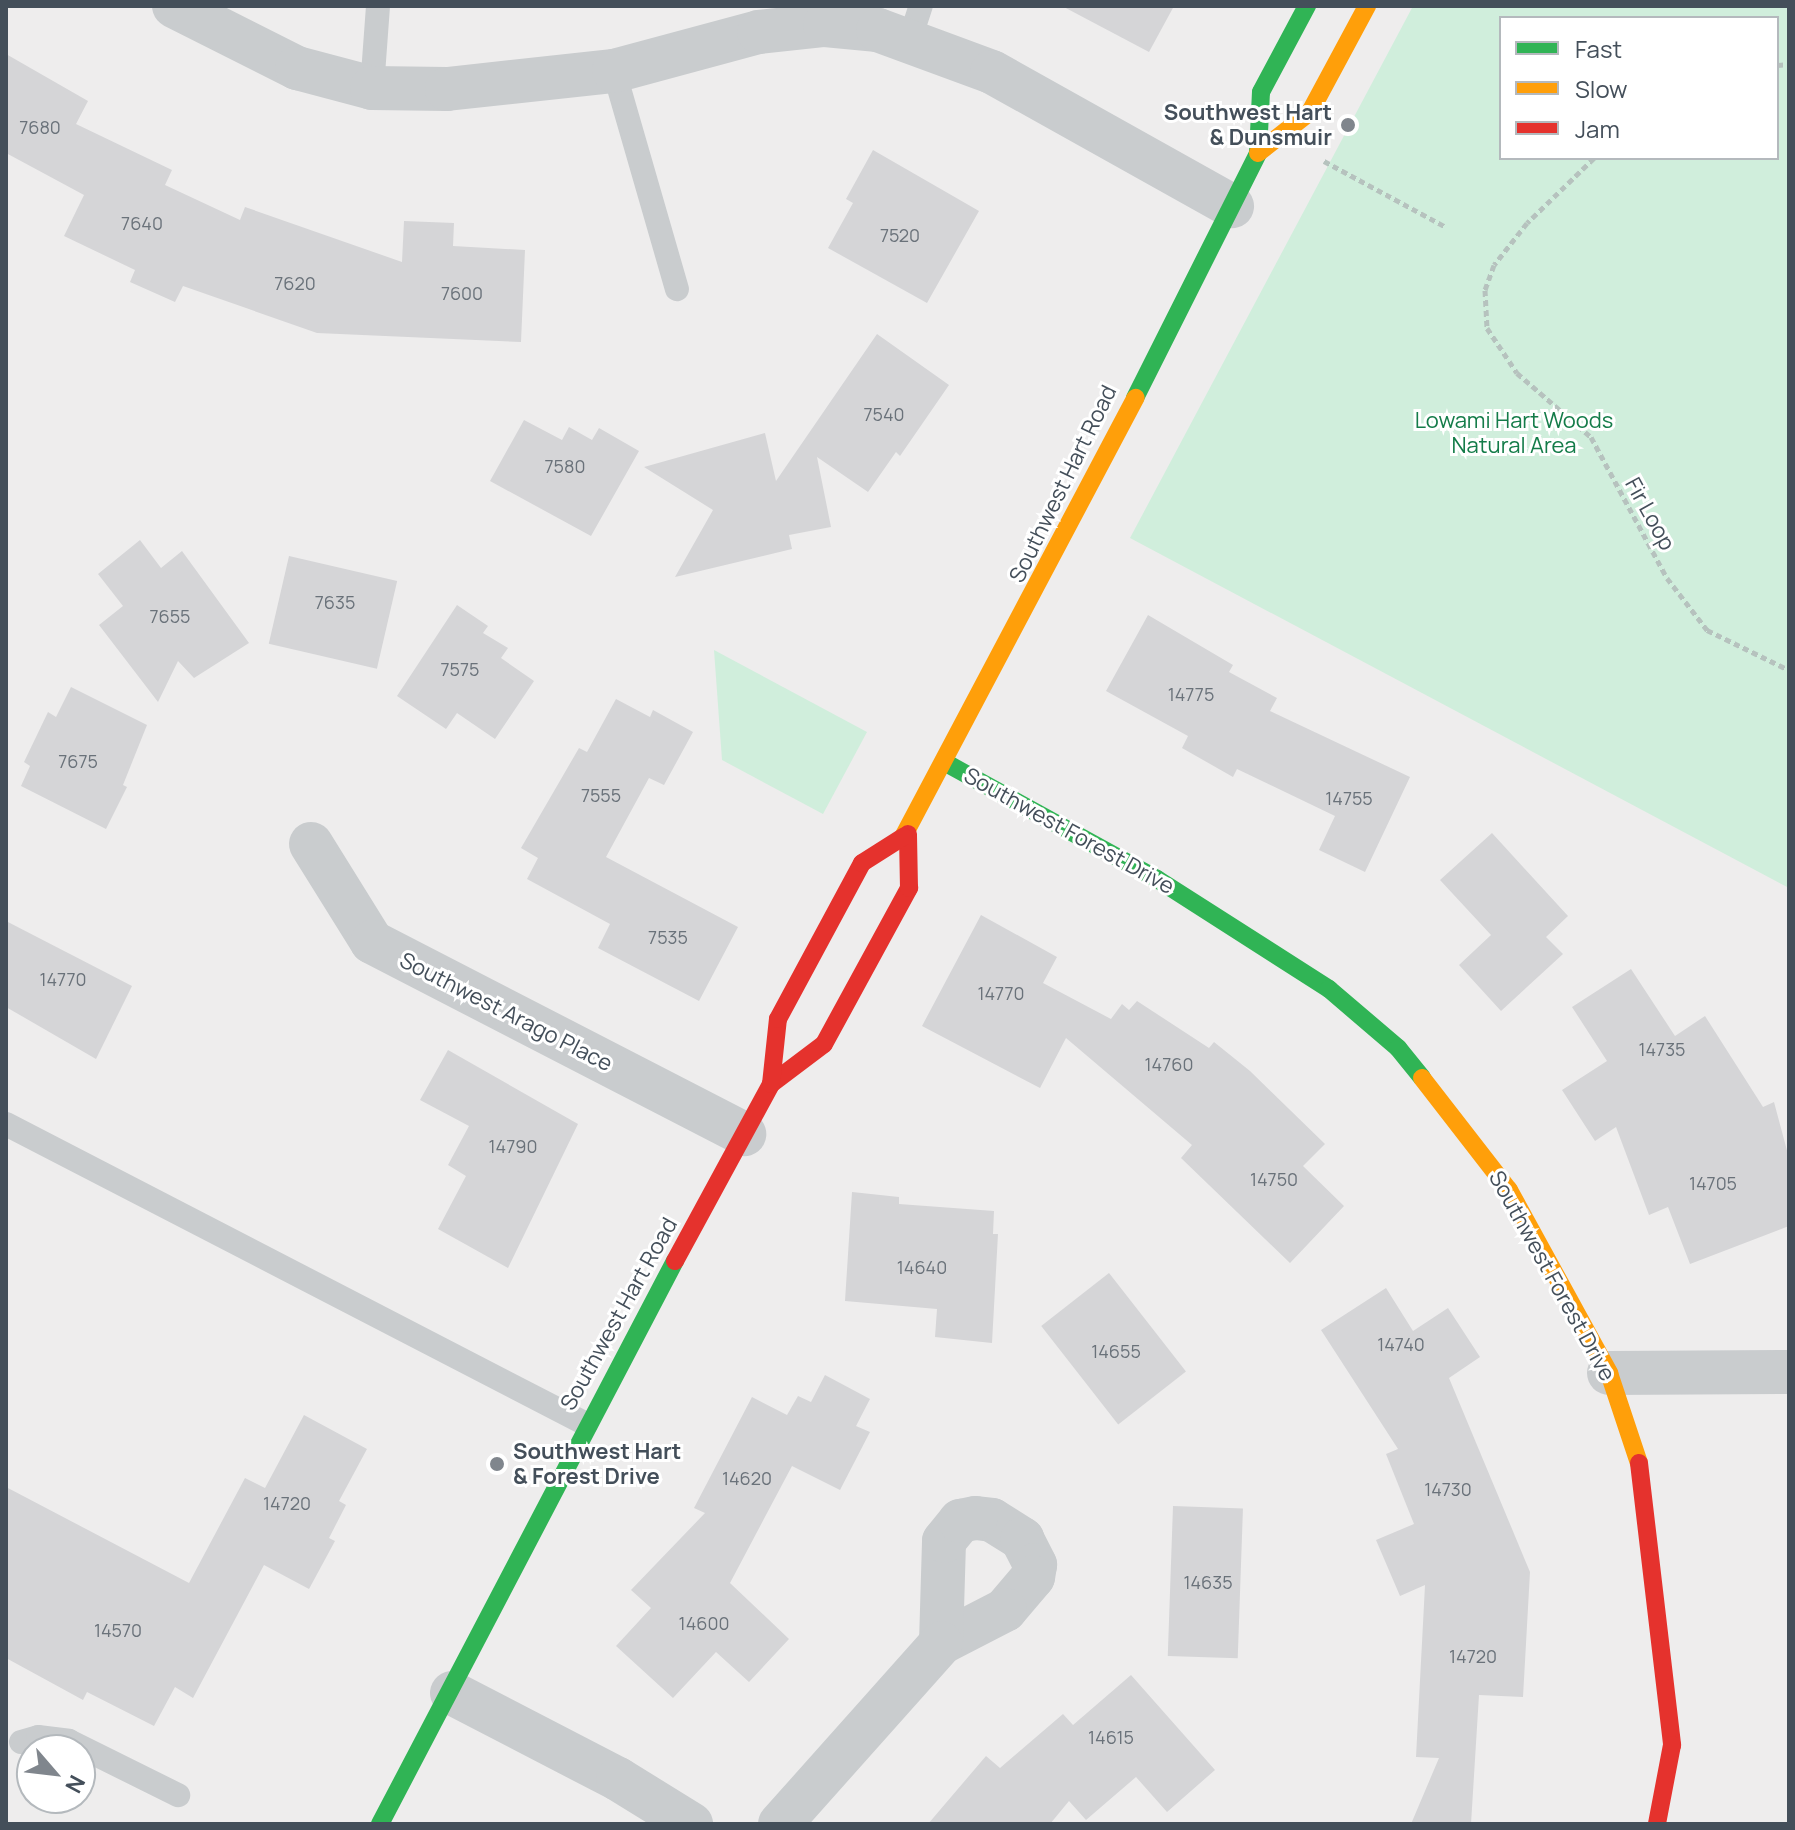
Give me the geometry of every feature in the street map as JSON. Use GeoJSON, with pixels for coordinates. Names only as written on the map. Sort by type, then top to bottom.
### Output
{"type":"FeatureCollection","features":[{"type":"Feature","properties":{"kind":"main road","name":"Southwest Hart Road"},"geometry":{"type":"LineString","coordinates":[[771,1084],[824,1044],[909,888],[908,834],[1258,153],[1261,92],[1307,6]]}},
{"type":"Feature","properties":{"kind":"main road","name":"Southwest Hart Road"},"geometry":{"type":"LineString","coordinates":[[1258,153],[1310,112],[1367,6]]}},
{"type":"Feature","properties":{"kind":"main road","name":"Southwest Forest Drive"},"geometry":{"type":"LineString","coordinates":[[946,763],[1264,943],[1329,989],[1398,1048],[1509,1190],[1609,1373],[1642,1472],[1660,1598],[1672,1745],[1657,1824]]}},
{"type":"Feature","properties":{"kind":"main road","name":"Southwest Hart Road"},"geometry":{"type":"LineString","coordinates":[[380,1824],[452,1693],[586,1424],[771,1084],[778,1019],[862,863],[908,834]]}},
{"type":"Feature","properties":{"kind":"street"},"geometry":{"type":"LineString","coordinates":[[174,6],[297,68],[372,88],[447,89],[614,71],[759,32],[825,25],[916,23],[992,72],[1232,206]]}},
{"type":"Feature","properties":{"kind":"street","name":"Southwest Arago Place"},"geometry":{"type":"LineString","coordinates":[[311,844],[372,942],[744,1134]]}},
{"type":"Feature","properties":{"kind":"street"},"geometry":{"type":"LineString","coordinates":[[1609,1373],[1789,1372]]}},
{"type":"Feature","properties":{"kind":"street"},"geometry":{"type":"LineString","coordinates":[[780,1824],[941,1643]]}},
{"type":"Feature","properties":{"kind":"street"},"geometry":{"type":"LineString","coordinates":[[452,1693],[618,1779],[691,1824]]}},
{"type":"Feature","properties":{"kind":"lane"},"geometry":{"type":"LineString","coordinates":[[372,88],[378,6]]}},
{"type":"Feature","properties":{"kind":"lane"},"geometry":{"type":"LineString","coordinates":[[614,71],[677,289]]}},
{"type":"Feature","properties":{"kind":"lane"},"geometry":{"type":"LineString","coordinates":[[6,1124],[586,1424]]}},
{"type":"Feature","properties":{"kind":"lane"},"geometry":{"type":"LineString","coordinates":[[96,1754],[178,1795]]}},
{"type":"Feature","properties":{"kind":"path"},"geometry":{"type":"LineString","coordinates":[[1279,137],[1446,227]]}},
{"type":"Feature","properties":{"kind":"path","name":"Fir Loop"},"geometry":{"type":"LineString","coordinates":[[1592,160],[1527,223],[1494,265],[1485,290],[1487,328],[1517,373],[1591,437],[1667,578],[1707,630],[1789,670]]}},
{"type":"Feature","properties":{"kind":"green space","name":"Lowami Hart Woods Natural Area"},"geometry":{"type":"Polygon","coordinates":[[[1413,6],[1789,6],[1789,888],[1130,538],[1413,6]]]}},
{"type":"Feature","properties":{"kind":"green space"},"geometry":{"type":"Polygon","coordinates":[[[714,650],[867,732],[823,814],[722,760],[714,650]]]}},
{"type":"Feature","properties":{"kind":"building"},"geometry":{"type":"Polygon","coordinates":[[[1062,6],[1174,6],[1149,52],[1062,6]]]}},
{"type":"Feature","properties":{"kind":"building"},"geometry":{"type":"Polygon","coordinates":[[[6,54],[88,101],[76,124],[172,170],[165,185],[240,220],[245,207],[402,262],[404,221],[454,223],[453,246],[525,250],[521,342],[317,333],[183,286],[175,302],[130,282],[135,270],[64,236],[84,195],[6,153],[6,54]]]}},
{"type":"Feature","properties":{"kind":"building"},"geometry":{"type":"Polygon","coordinates":[[[873,150],[979,211],[927,303],[828,248],[853,203],[846,199],[873,150]]]}},
{"type":"Feature","properties":{"kind":"building"},"geometry":{"type":"Polygon","coordinates":[[[877,334],[949,385],[900,456],[896,452],[868,492],[817,457],[831,527],[789,535],[792,549],[675,577],[713,510],[644,467],[765,433],[776,481],[877,334]]]}},
{"type":"Feature","properties":{"kind":"building"},"geometry":{"type":"Polygon","coordinates":[[[524,420],[562,440],[569,427],[592,440],[599,428],[639,451],[591,536],[490,481],[524,420]]]}},
{"type":"Feature","properties":{"kind":"building"},"geometry":{"type":"Polygon","coordinates":[[[140,540],[161,568],[182,551],[249,643],[194,678],[178,661],[158,702],[99,625],[123,606],[98,574],[140,540]]]}},
{"type":"Feature","properties":{"kind":"building"},"geometry":{"type":"Polygon","coordinates":[[[289,556],[397,581],[377,669],[269,644],[289,556]]]}},
{"type":"Feature","properties":{"kind":"building"},"geometry":{"type":"Polygon","coordinates":[[[457,605],[488,626],[483,633],[508,648],[501,658],[534,681],[495,739],[457,713],[446,729],[397,696],[457,605]]]}},
{"type":"Feature","properties":{"kind":"building"},"geometry":{"type":"Polygon","coordinates":[[[1148,615],[1233,665],[1229,672],[1277,698],[1270,711],[1410,777],[1365,872],[1319,850],[1335,816],[1237,769],[1233,777],[1182,748],[1188,736],[1106,691],[1148,615]]]}},
{"type":"Feature","properties":{"kind":"building"},"geometry":{"type":"Polygon","coordinates":[[[71,687],[147,725],[123,785],[127,787],[106,829],[21,786],[30,766],[24,762],[48,712],[56,717],[71,687]]]}},
{"type":"Feature","properties":{"kind":"building"},"geometry":{"type":"Polygon","coordinates":[[[616,699],[650,717],[653,710],[693,732],[664,785],[649,778],[606,857],[738,927],[699,1001],[598,948],[610,924],[527,879],[538,858],[521,848],[579,748],[587,752],[616,699]]]}},
{"type":"Feature","properties":{"kind":"building"},"geometry":{"type":"Polygon","coordinates":[[[1492,833],[1568,916],[1546,937],[1563,954],[1501,1011],[1459,965],[1491,935],[1440,880],[1492,833]]]}},
{"type":"Feature","properties":{"kind":"building"},"geometry":{"type":"Polygon","coordinates":[[[981,915],[1057,957],[1043,983],[1111,1019],[1122,1004],[1129,1010],[1137,1001],[1209,1048],[1214,1042],[1250,1071],[1325,1144],[1303,1166],[1344,1206],[1290,1263],[1181,1158],[1192,1145],[1066,1038],[1040,1088],[922,1026],[981,915]]]}},
{"type":"Feature","properties":{"kind":"building"},"geometry":{"type":"Polygon","coordinates":[[[6,921],[132,986],[96,1059],[6,1007],[6,921]]]}},
{"type":"Feature","properties":{"kind":"building"},"geometry":{"type":"Polygon","coordinates":[[[1631,969],[1675,1036],[1705,1016],[1763,1107],[1774,1102],[1789,1158],[1789,1226],[1690,1264],[1668,1207],[1649,1215],[1616,1127],[1595,1141],[1562,1090],[1607,1061],[1572,1007],[1631,969]]]}},
{"type":"Feature","properties":{"kind":"building"},"geometry":{"type":"Polygon","coordinates":[[[448,1050],[578,1124],[508,1268],[438,1229],[466,1176],[448,1165],[469,1126],[420,1100],[448,1050]]]}},
{"type":"Feature","properties":{"kind":"building"},"geometry":{"type":"Polygon","coordinates":[[[852,1192],[899,1197],[899,1204],[994,1211],[993,1234],[998,1234],[992,1343],[935,1337],[937,1309],[845,1301],[852,1192]]]}},
{"type":"Feature","properties":{"kind":"building"},"geometry":{"type":"Polygon","coordinates":[[[1109,1273],[1186,1372],[1118,1424],[1041,1326],[1109,1273]]]}},
{"type":"Feature","properties":{"kind":"building"},"geometry":{"type":"Polygon","coordinates":[[[1386,1288],[1413,1331],[1448,1308],[1480,1357],[1449,1378],[1530,1572],[1523,1697],[1479,1695],[1471,1824],[1411,1824],[1439,1758],[1416,1757],[1425,1585],[1400,1596],[1376,1540],[1414,1524],[1386,1454],[1398,1449],[1321,1330],[1386,1288]]]}},
{"type":"Feature","properties":{"kind":"building"},"geometry":{"type":"Polygon","coordinates":[[[825,1375],[870,1399],[856,1426],[870,1432],[840,1490],[792,1466],[730,1583],[789,1639],[749,1682],[716,1652],[673,1698],[616,1646],[651,1608],[631,1590],[705,1513],[694,1508],[752,1397],[787,1415],[798,1396],[811,1402],[825,1375]]]}},
{"type":"Feature","properties":{"kind":"building"},"geometry":{"type":"Polygon","coordinates":[[[304,1415],[367,1449],[339,1501],[346,1505],[329,1538],[335,1541],[309,1589],[264,1565],[193,1698],[175,1687],[154,1726],[87,1692],[83,1700],[6,1658],[6,1487],[189,1583],[245,1478],[265,1488],[304,1415]]]}},
{"type":"Feature","properties":{"kind":"building"},"geometry":{"type":"Polygon","coordinates":[[[1173,1506],[1243,1508],[1238,1658],[1168,1656],[1173,1506]]]}},
{"type":"Feature","properties":{"kind":"building"},"geometry":{"type":"Polygon","coordinates":[[[1131,1675],[1215,1770],[1167,1812],[1136,1777],[1086,1820],[1069,1801],[1050,1824],[928,1824],[986,1756],[1000,1768],[1063,1714],[1073,1725],[1131,1675]]]}},
{"type":"Feature","properties":{"kind":"traffic: fast"},"geometry":{"type":"LineString","coordinates":[[1135,398],[1258,153],[1261,92],[1307,6]]}},
{"type":"Feature","properties":{"kind":"traffic: fast"},"geometry":{"type":"LineString","coordinates":[[946,763],[1157,879],[1329,989],[1398,1048],[1422,1078]]}},
{"type":"Feature","properties":{"kind":"traffic: fast"},"geometry":{"type":"LineString","coordinates":[[380,1824],[675,1261]]}},
{"type":"Feature","properties":{"kind":"traffic: slow"},"geometry":{"type":"LineString","coordinates":[[1258,153],[1310,112],[1367,6]]}},
{"type":"Feature","properties":{"kind":"traffic: slow"},"geometry":{"type":"LineString","coordinates":[[903,837],[1135,398]]}},
{"type":"Feature","properties":{"kind":"traffic: slow"},"geometry":{"type":"LineString","coordinates":[[1422,1078],[1509,1190],[1609,1373],[1639,1463]]}},
{"type":"Feature","properties":{"kind":"traffic: jam"},"geometry":{"type":"LineString","coordinates":[[771,1084],[824,1044],[909,888],[908,834]]}},
{"type":"Feature","properties":{"kind":"traffic: jam"},"geometry":{"type":"LineString","coordinates":[[675,1261],[771,1084],[778,1019],[862,863],[903,837]]}},
{"type":"Feature","properties":{"kind":"traffic: jam"},"geometry":{"type":"LineString","coordinates":[[1639,1463],[1672,1745],[1657,1824]]}},
{"type":"Feature","properties":{"kind":"place","name":"Southwest Hart & Dunsmuir"},"geometry":{"type":"Point","coordinates":[1348,125]}},
{"type":"Feature","properties":{"kind":"place","name":"Southwest Hart & Forest Drive"},"geometry":{"type":"Point","coordinates":[497,1464]}}]}
